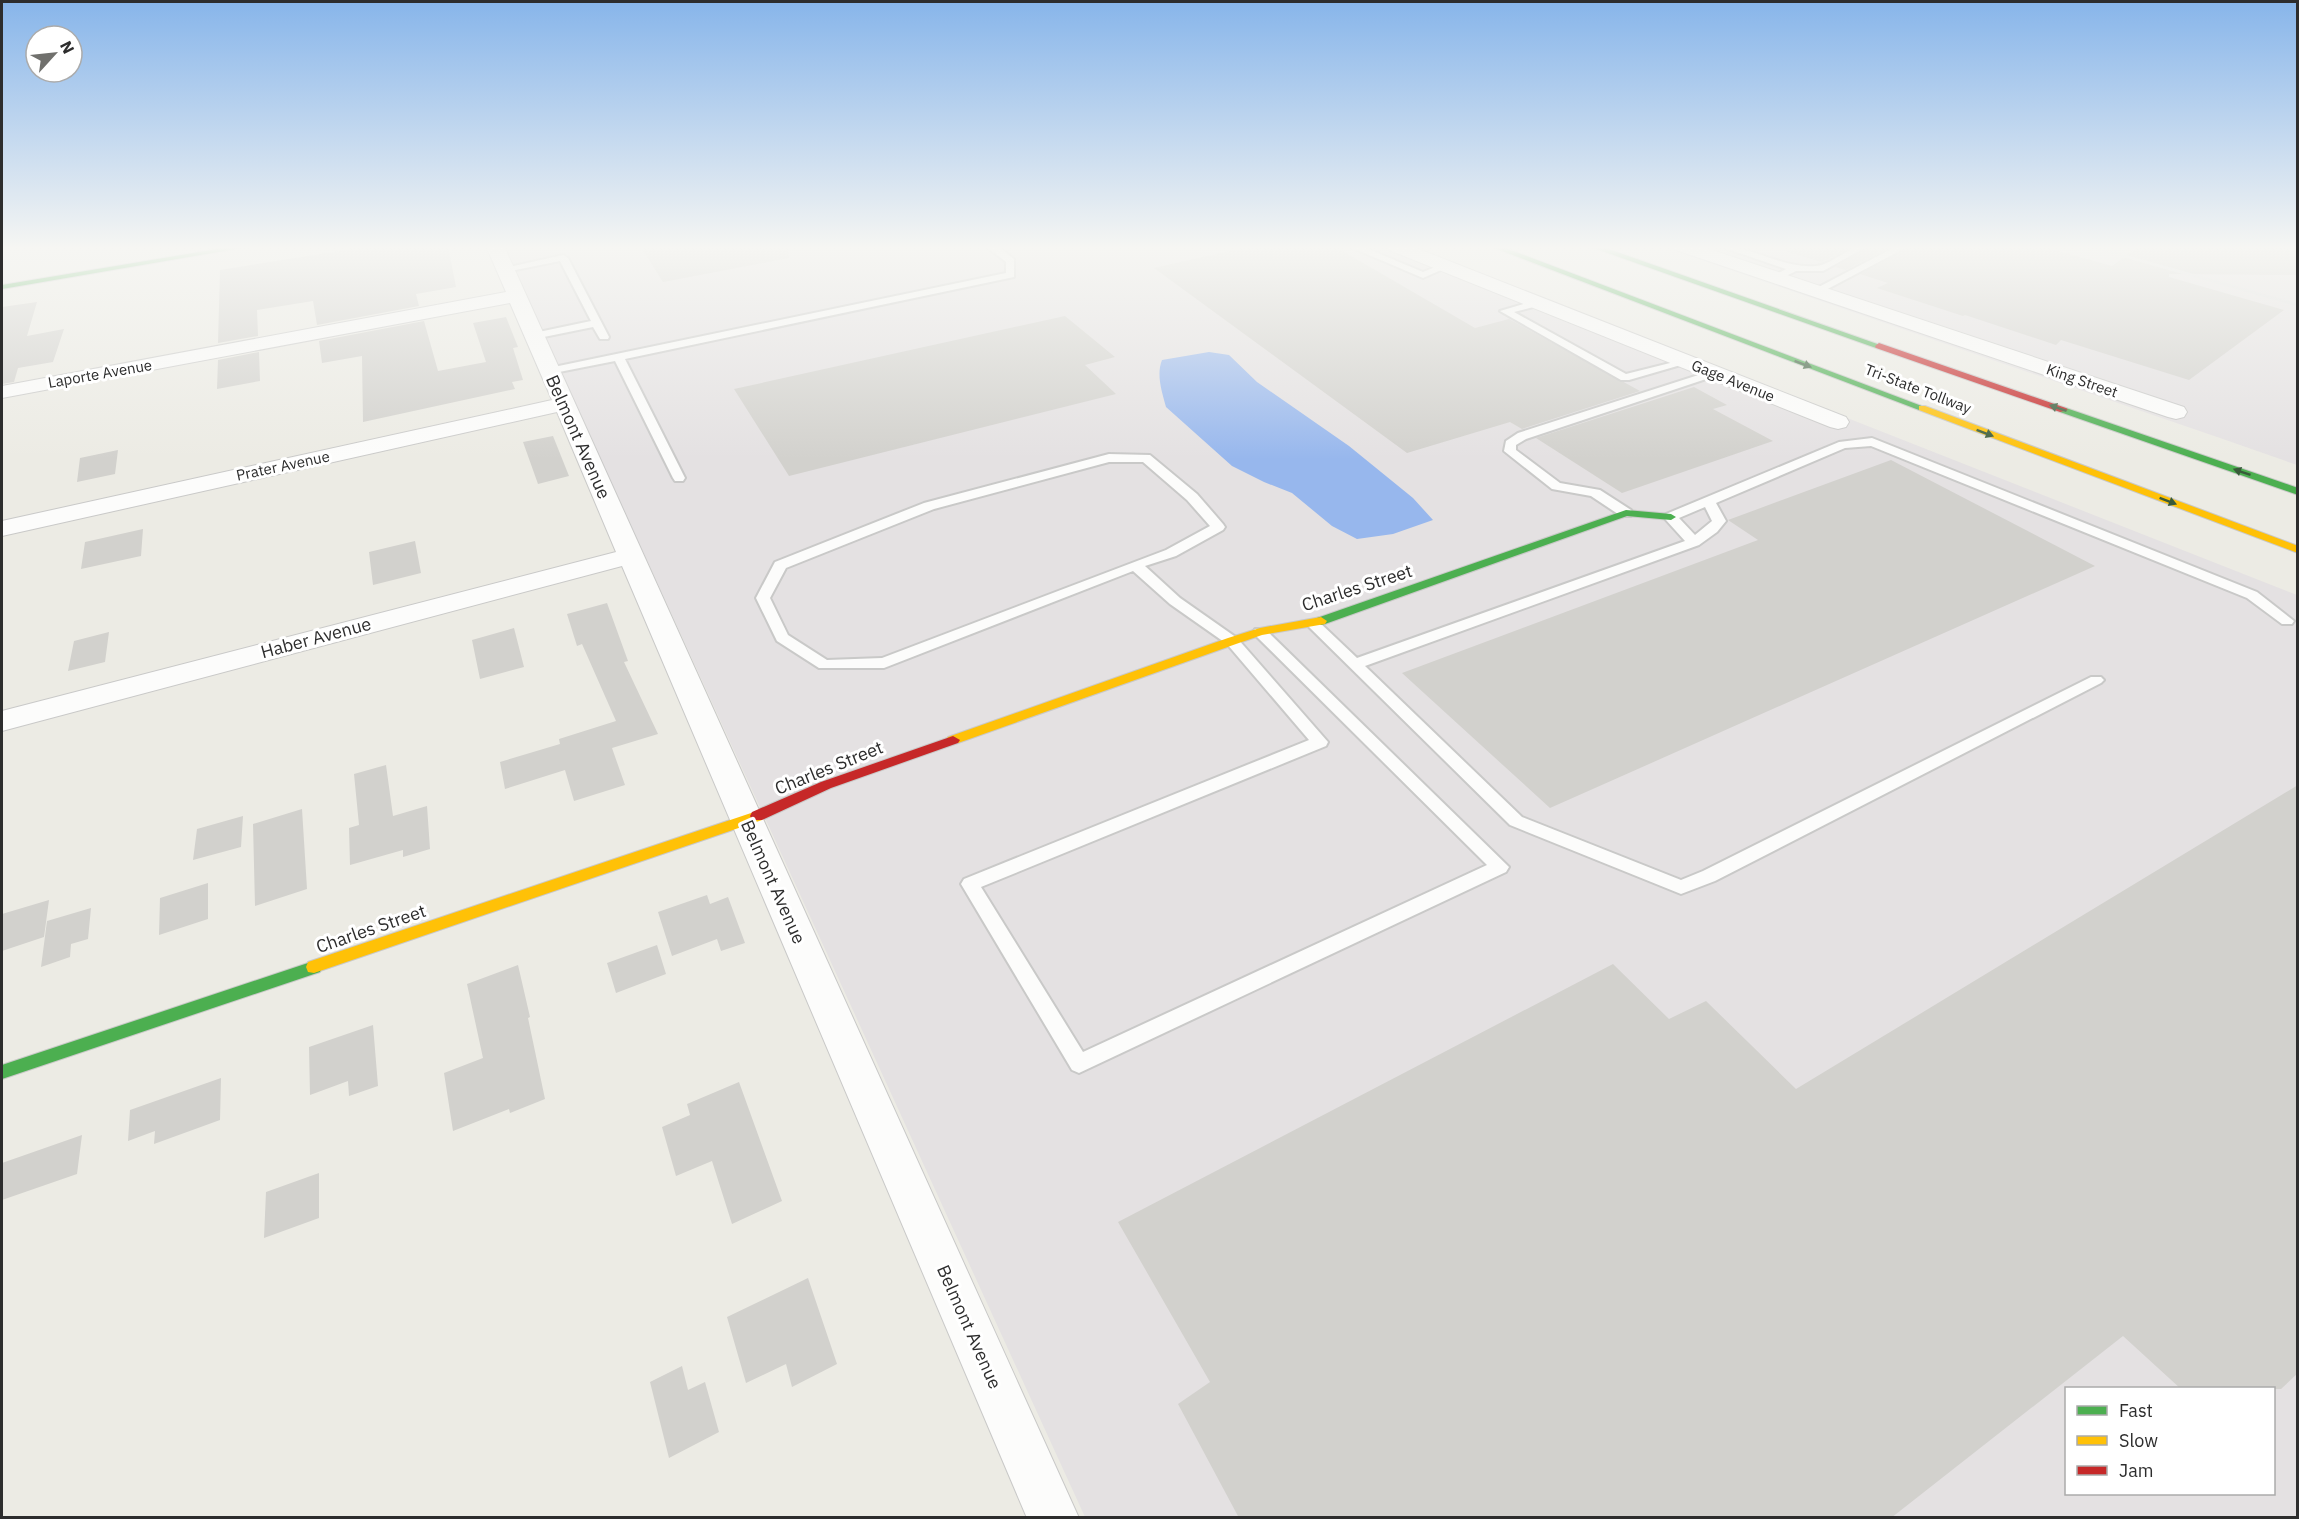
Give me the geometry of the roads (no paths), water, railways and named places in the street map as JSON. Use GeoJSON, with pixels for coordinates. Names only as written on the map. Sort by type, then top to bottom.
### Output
{"type":"FeatureCollection","features":[{"type":"Feature","properties":{"kind":"main road","name":"Tri-State Tollway"},"geometry":{"type":"LineString","coordinates":[[1681,317],[2298,550]]}},
{"type":"Feature","properties":{"kind":"main road","name":"Tri-State Tollway"},"geometry":{"type":"LineString","coordinates":[[1795,317],[2298,492]]}},
{"type":"Feature","properties":{"kind":"main road","name":"Charles Street"},"geometry":{"type":"LineString","coordinates":[[2,1072],[747,821],[826,785],[1232,641],[1260,632],[1313,624],[1626,513],[1671,517]]}},
{"type":"Feature","properties":{"kind":"street","name":"Laporte Avenue"},"geometry":{"type":"LineString","coordinates":[[2,392],[405,317]]}},
{"type":"Feature","properties":{"kind":"street","name":"Belmont Avenue"},"geometry":{"type":"LineString","coordinates":[[526,317],[1053,1518]]}},
{"type":"Feature","properties":{"kind":"street","name":"Gage Avenue"},"geometry":{"type":"LineString","coordinates":[[1572,317],[1838,422]]}},
{"type":"Feature","properties":{"kind":"street","name":"King Street"},"geometry":{"type":"LineString","coordinates":[[1893,317],[2176,412]]}},
{"type":"Feature","properties":{"kind":"street","name":"Prater Avenue"},"geometry":{"type":"LineString","coordinates":[[2,529],[564,404]]}},
{"type":"Feature","properties":{"kind":"street","name":"Haber Avenue"},"geometry":{"type":"LineString","coordinates":[[2,721],[630,556]]}},
{"type":"Feature","properties":{"kind":"lane"},"geometry":{"type":"LineString","coordinates":[[593,317],[604,337]]}},
{"type":"Feature","properties":{"kind":"lane"},"geometry":{"type":"LineString","coordinates":[[549,370],[808,317]]}},
{"type":"Feature","properties":{"kind":"lane"},"geometry":{"type":"LineString","coordinates":[[1516,317],[1625,378],[1686,362]]}},
{"type":"Feature","properties":{"kind":"lane"},"geometry":{"type":"LineString","coordinates":[[534,336],[596,322]]}},
{"type":"Feature","properties":{"kind":"lane"},"geometry":{"type":"LineString","coordinates":[[618,356],[680,478]]}},
{"type":"Feature","properties":{"kind":"lane"},"geometry":{"type":"LineString","coordinates":[[1626,513],[1614,502],[1597,494],[1586,490],[1568,490],[1555,485],[1510,451],[1510,444],[1522,436],[1714,373]]}},
{"type":"Feature","properties":{"kind":"lane"},"geometry":{"type":"LineString","coordinates":[[1694,542],[1671,517],[1843,445],[1872,442],[2252,595],[2287,621]]}},
{"type":"Feature","properties":{"kind":"lane"},"geometry":{"type":"LineString","coordinates":[[1109,458],[1146,458],[1192,497],[1218,527],[1171,553],[1135,565],[884,663],[824,665],[782,638],[763,598],[780,565],[929,506],[1109,458]]}},
{"type":"Feature","properties":{"kind":"lane"},"geometry":{"type":"LineString","coordinates":[[1356,663],[1694,542],[1713,529],[1719,521],[1716,512],[1708,502]]}},
{"type":"Feature","properties":{"kind":"lane"},"geometry":{"type":"LineString","coordinates":[[1135,565],[1174,601],[1232,641],[1320,742],[970,884],[1079,1064],[1500,867],[1260,632]]}},
{"type":"Feature","properties":{"kind":"lane"},"geometry":{"type":"LineString","coordinates":[[1313,624],[1356,663],[1516,821],[1681,887],[1709,876],[2096,680]]}},
{"type":"Feature","properties":{"kind":"water"},"geometry":{"type":"Polygon","coordinates":[[[1209,352],[1229,355],[1257,382],[1349,446],[1413,498],[1433,520],[1393,534],[1357,539],[1332,526],[1292,493],[1232,466],[1166,407],[1161,389],[1162,360],[1209,352]]]}}]}
